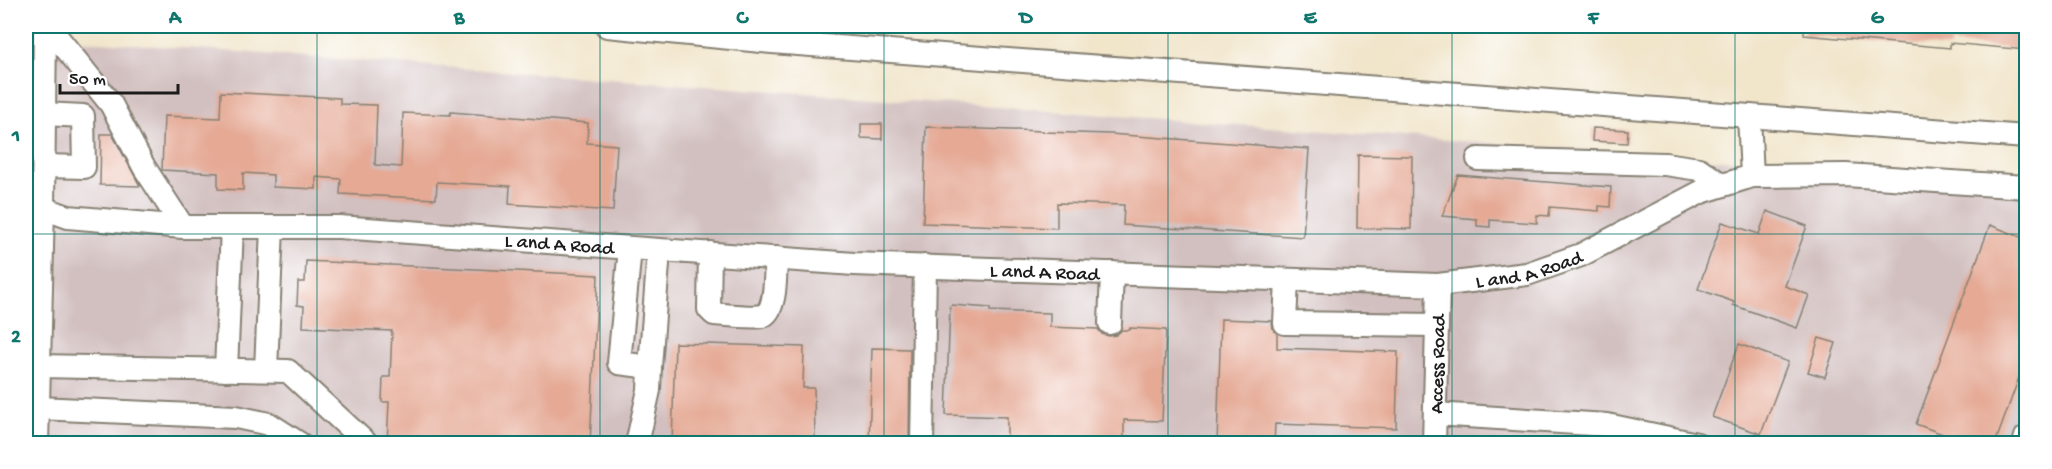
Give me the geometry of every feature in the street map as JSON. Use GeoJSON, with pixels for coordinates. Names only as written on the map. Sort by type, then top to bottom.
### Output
{"type":"FeatureCollection","features":[{"type":"Feature","properties":{"kind":"street"},"geometry":{"type":"LineString","coordinates":[[37,444],[39,366],[34,208],[44,166],[46,26]]}},
{"type":"Feature","properties":{"kind":"street"},"geometry":{"type":"LineString","coordinates":[[46,26],[111,104],[144,167],[183,227]]}},
{"type":"Feature","properties":{"kind":"street"},"geometry":{"type":"LineString","coordinates":[[607,26],[772,42],[2026,137]]}},
{"type":"Feature","properties":{"kind":"street"},"geometry":{"type":"LineString","coordinates":[[44,114],[83,116],[84,167],[44,166]]}},
{"type":"Feature","properties":{"kind":"street"},"geometry":{"type":"LineString","coordinates":[[1749,116],[1752,176]]}},
{"type":"Feature","properties":{"kind":"street"},"geometry":{"type":"LineString","coordinates":[[1478,159],[1665,164],[1699,169],[1722,185]]}},
{"type":"Feature","properties":{"kind":"street","name":"L and A Road"},"geometry":{"type":"LineString","coordinates":[[34,208],[68,217],[183,227],[339,227],[659,251],[925,266],[1438,285],[1527,274],[1581,255],[1701,192],[1752,176],[1846,175],[2026,187]]}},
{"type":"Feature","properties":{"kind":"street"},"geometry":{"type":"LineString","coordinates":[[226,370],[231,227]]}},
{"type":"Feature","properties":{"kind":"street"},"geometry":{"type":"LineString","coordinates":[[266,370],[272,227]]}},
{"type":"Feature","properties":{"kind":"street"},"geometry":{"type":"LineString","coordinates":[[630,248],[619,363],[650,367]]}},
{"type":"Feature","properties":{"kind":"street"},"geometry":{"type":"LineString","coordinates":[[637,444],[649,390],[659,251]]}},
{"type":"Feature","properties":{"kind":"street"},"geometry":{"type":"LineString","coordinates":[[710,253],[708,309],[714,314],[762,316],[770,311],[773,304],[776,258]]}},
{"type":"Feature","properties":{"kind":"street"},"geometry":{"type":"LineString","coordinates":[[922,444],[925,266]]}},
{"type":"Feature","properties":{"kind":"street"},"geometry":{"type":"LineString","coordinates":[[1110,323],[1112,273]]}},
{"type":"Feature","properties":{"kind":"street"},"geometry":{"type":"LineString","coordinates":[[1287,280],[1285,323],[1437,325]]}},
{"type":"Feature","properties":{"kind":"street","name":"Access Road"},"geometry":{"type":"LineString","coordinates":[[1434,444],[1438,285]]}},
{"type":"Feature","properties":{"kind":"street"},"geometry":{"type":"LineString","coordinates":[[39,366],[288,371],[367,444]]}},
{"type":"Feature","properties":{"kind":"street"},"geometry":{"type":"LineString","coordinates":[[38,408],[236,417],[269,424],[300,444]]}},
{"type":"Feature","properties":{"kind":"street"},"geometry":{"type":"LineString","coordinates":[[1435,414],[1607,425],[1697,444]]}},
{"type":"Feature","properties":{"kind":"street"},"geometry":{"type":"LineString","coordinates":[[2024,444],[2026,437]]}},
{"type":"Feature","properties":{"kind":"shaded area"},"geometry":{"type":"Polygon","coordinates":[[[26,26],[32,26],[32,37],[2026,182],[2026,443],[26,443],[26,26]]]}},
{"type":"Feature","properties":{"kind":"building"},"geometry":{"type":"Polygon","coordinates":[[[1804,26],[2026,26],[2026,50],[1950,43],[1950,48],[1804,35],[1804,26]]]}},
{"type":"Feature","properties":{"kind":"building"},"geometry":{"type":"Polygon","coordinates":[[[221,92],[340,98],[340,104],[377,105],[375,165],[401,167],[403,113],[450,115],[451,112],[588,123],[587,143],[617,145],[613,211],[509,204],[510,186],[437,182],[436,199],[340,194],[341,179],[316,177],[316,189],[273,187],[273,175],[243,173],[243,190],[218,189],[218,173],[162,170],[164,116],[220,118],[221,92]]]}},
{"type":"Feature","properties":{"kind":"building"},"geometry":{"type":"Polygon","coordinates":[[[861,124],[882,124],[882,139],[861,138],[861,124]]]}},
{"type":"Feature","properties":{"kind":"building"},"geometry":{"type":"Polygon","coordinates":[[[926,127],[1110,134],[1309,149],[1303,237],[1123,225],[1124,205],[1057,203],[1057,228],[923,223],[926,127]]]}},
{"type":"Feature","properties":{"kind":"building"},"geometry":{"type":"Polygon","coordinates":[[[1593,128],[1628,130],[1627,143],[1592,141],[1593,128]]]}},
{"type":"Feature","properties":{"kind":"building"},"geometry":{"type":"Polygon","coordinates":[[[101,134],[112,134],[140,186],[100,185],[101,134]]]}},
{"type":"Feature","properties":{"kind":"building"},"geometry":{"type":"Polygon","coordinates":[[[1358,155],[1412,156],[1411,229],[1357,228],[1358,155]]]}},
{"type":"Feature","properties":{"kind":"building"},"geometry":{"type":"Polygon","coordinates":[[[1458,175],[1611,187],[1610,207],[1599,206],[1599,211],[1550,207],[1549,216],[1537,215],[1537,223],[1490,220],[1490,227],[1477,226],[1477,219],[1442,216],[1458,175]]]}},
{"type":"Feature","properties":{"kind":"building"},"geometry":{"type":"Polygon","coordinates":[[[1767,211],[1807,226],[1785,286],[1809,295],[1797,328],[1733,305],[1734,302],[1698,289],[1722,222],[1759,234],[1767,211]]]}},
{"type":"Feature","properties":{"kind":"building"},"geometry":{"type":"Polygon","coordinates":[[[1990,225],[2026,239],[2026,358],[1995,444],[1969,444],[1916,424],[1990,225]]]}},
{"type":"Feature","properties":{"kind":"building"},"geometry":{"type":"Polygon","coordinates":[[[306,261],[598,275],[590,444],[387,444],[389,402],[382,402],[383,377],[390,377],[392,331],[303,327],[304,306],[297,305],[298,282],[305,282],[306,261]]]}},
{"type":"Feature","properties":{"kind":"building"},"geometry":{"type":"Polygon","coordinates":[[[950,306],[990,308],[990,311],[1050,313],[1050,327],[1098,329],[1102,334],[1109,336],[1116,335],[1122,330],[1130,330],[1130,328],[1166,330],[1162,421],[1124,420],[1124,444],[1007,444],[1007,417],[946,415],[950,306]]]}},
{"type":"Feature","properties":{"kind":"building"},"geometry":{"type":"Polygon","coordinates":[[[1221,319],[1272,321],[1273,329],[1277,334],[1277,348],[1398,352],[1396,428],[1275,424],[1274,444],[1217,444],[1221,319]]]}},
{"type":"Feature","properties":{"kind":"building"},"geometry":{"type":"Polygon","coordinates":[[[1819,338],[1836,343],[1825,377],[1808,372],[1819,338]]]}},
{"type":"Feature","properties":{"kind":"building"},"geometry":{"type":"Polygon","coordinates":[[[675,343],[804,347],[803,388],[814,388],[815,440],[801,440],[801,444],[672,444],[675,343]]]}},
{"type":"Feature","properties":{"kind":"building"},"geometry":{"type":"Polygon","coordinates":[[[1739,344],[1788,362],[1761,434],[1712,417],[1739,344]]]}},
{"type":"Feature","properties":{"kind":"building"},"geometry":{"type":"Polygon","coordinates":[[[872,348],[910,349],[909,444],[869,444],[872,348]]]}}]}
